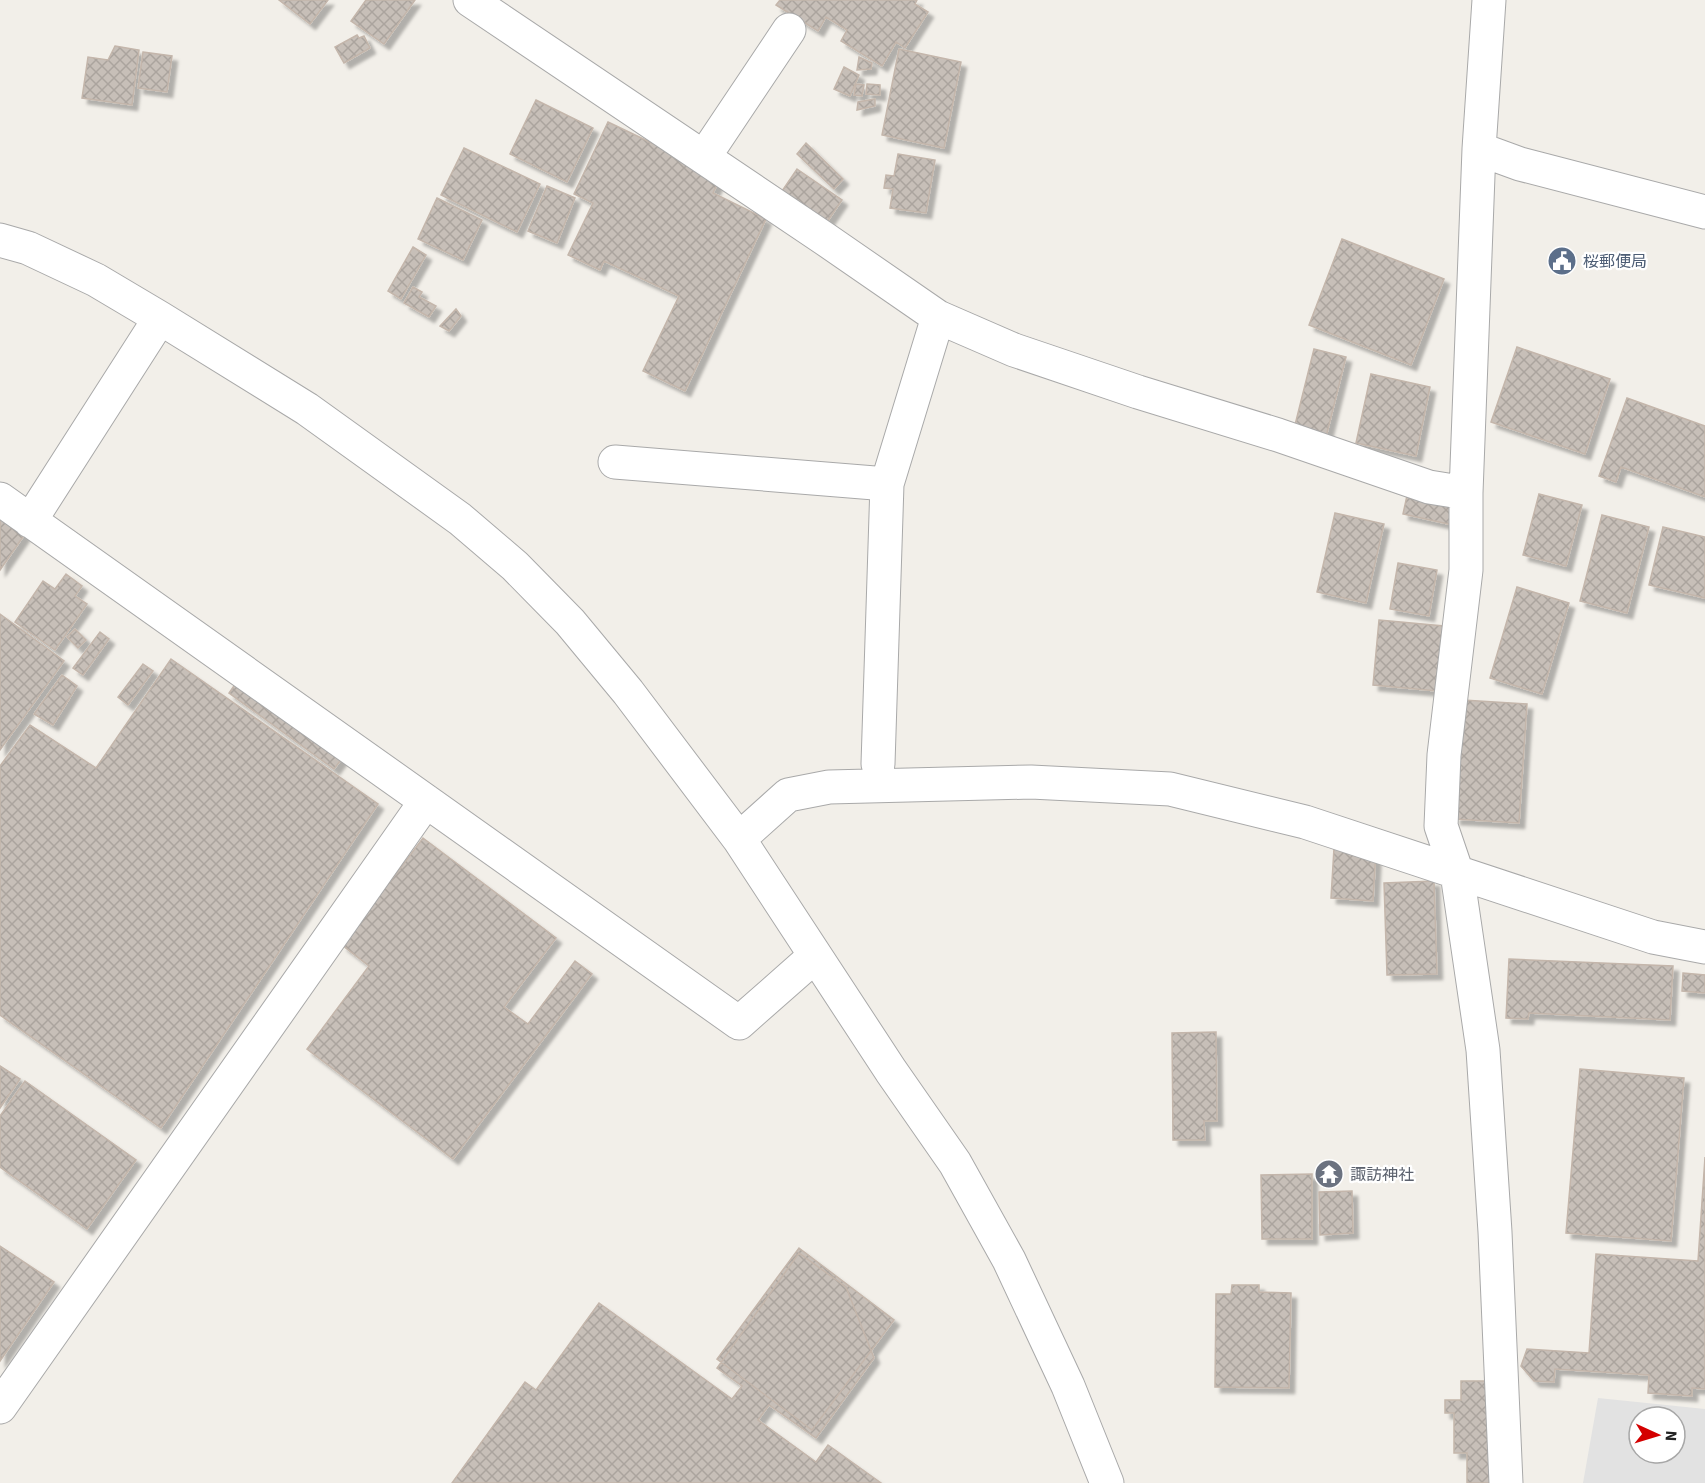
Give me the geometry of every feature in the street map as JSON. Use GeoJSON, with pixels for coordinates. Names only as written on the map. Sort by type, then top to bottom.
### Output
{"type":"FeatureCollection","features":[{"type":"Feature","properties":{"kind":"street"},"geometry":{"type":"LineString","coordinates":[[470,0],[938,317],[1014,350],[1138,392],[1278,435],[1429,486],[1466,493]]}},
{"type":"Feature","properties":{"kind":"street"},"geometry":{"type":"LineString","coordinates":[[1489,0],[1479,149],[1466,493],[1466,570],[1444,755],[1441,826],[1457,873],[1483,1050],[1495,1232],[1506,1483]]}},
{"type":"Feature","properties":{"kind":"street"},"geometry":{"type":"LineString","coordinates":[[704,157],[789,30]]}},
{"type":"Feature","properties":{"kind":"street"},"geometry":{"type":"LineString","coordinates":[[1479,149],[1520,164],[1705,212]]}},
{"type":"Feature","properties":{"kind":"street"},"geometry":{"type":"LineString","coordinates":[[0,240],[28,248],[77,271],[160,318],[307,409],[460,519],[515,566],[570,622],[628,692],[739,839],[960,1173],[1009,1260],[1068,1386],[1107,1483]]}},
{"type":"Feature","properties":{"kind":"street"},"geometry":{"type":"LineString","coordinates":[[878,765],[887,484],[938,317]]}},
{"type":"Feature","properties":{"kind":"street"},"geometry":{"type":"LineString","coordinates":[[30,521],[160,318]]}},
{"type":"Feature","properties":{"kind":"street"},"geometry":{"type":"LineString","coordinates":[[615,462],[887,484]]}},
{"type":"Feature","properties":{"kind":"street"},"geometry":{"type":"LineString","coordinates":[[0,499],[739,1023],[815,956]]}},
{"type":"Feature","properties":{"kind":"street"},"geometry":{"type":"LineString","coordinates":[[739,839],[788,795],[829,787],[1031,782],[1170,789],[1305,822],[1653,937],[1705,947]]}},
{"type":"Feature","properties":{"kind":"street"},"geometry":{"type":"LineString","coordinates":[[0,1407],[426,801]]}},
{"type":"Feature","properties":{"kind":"shaded area"},"geometry":{"type":"Polygon","coordinates":[[[1598,1398],[1666,1405],[1627,1405],[1627,1465],[1687,1465],[1687,1407],[1705,1409],[1705,1483],[1583,1483],[1598,1398]]]}},
{"type":"Feature","properties":{"kind":"building"},"geometry":{"type":"Polygon","coordinates":[[[279,0],[328,0],[310,24],[279,0]]]}},
{"type":"Feature","properties":{"kind":"building"},"geometry":{"type":"Polygon","coordinates":[[[366,0],[415,0],[384,44],[351,21],[366,0]]]}},
{"type":"Feature","properties":{"kind":"building"},"geometry":{"type":"Polygon","coordinates":[[[780,0],[917,0],[915,4],[928,12],[905,48],[896,42],[882,66],[841,41],[847,30],[826,17],[818,31],[776,5],[780,0]]]}},
{"type":"Feature","properties":{"kind":"building"},"geometry":{"type":"Polygon","coordinates":[[[357,35],[359,38],[364,36],[370,48],[344,63],[335,47],[357,35]]]}},
{"type":"Feature","properties":{"kind":"building"},"geometry":{"type":"Polygon","coordinates":[[[115,46],[139,50],[132,105],[82,98],[88,57],[108,60],[115,46]]]}},
{"type":"Feature","properties":{"kind":"building"},"geometry":{"type":"Polygon","coordinates":[[[899,49],[961,62],[944,148],[882,135],[899,49]]]}},
{"type":"Feature","properties":{"kind":"building"},"geometry":{"type":"Polygon","coordinates":[[[143,52],[172,56],[167,92],[138,88],[143,52]]]}},
{"type":"Feature","properties":{"kind":"building"},"geometry":{"type":"Polygon","coordinates":[[[859,57],[872,63],[871,69],[857,70],[859,57]]]}},
{"type":"Feature","properties":{"kind":"building"},"geometry":{"type":"Polygon","coordinates":[[[844,67],[859,75],[850,96],[834,89],[844,67]]]}},
{"type":"Feature","properties":{"kind":"building"},"geometry":{"type":"Polygon","coordinates":[[[856,84],[864,85],[862,96],[854,95],[856,84]]]}},
{"type":"Feature","properties":{"kind":"building"},"geometry":{"type":"Polygon","coordinates":[[[867,84],[880,85],[880,95],[866,94],[867,84]]]}},
{"type":"Feature","properties":{"kind":"building"},"geometry":{"type":"Polygon","coordinates":[[[875,99],[875,106],[857,110],[858,102],[875,99]]]}},
{"type":"Feature","properties":{"kind":"building"},"geometry":{"type":"Polygon","coordinates":[[[536,100],[593,128],[567,182],[510,154],[536,100]]]}},
{"type":"Feature","properties":{"kind":"building"},"geometry":{"type":"Polygon","coordinates":[[[608,122],[721,176],[713,193],[766,219],[685,391],[643,371],[679,296],[604,261],[600,270],[568,255],[593,203],[574,194],[608,122]]]}},
{"type":"Feature","properties":{"kind":"building"},"geometry":{"type":"Polygon","coordinates":[[[806,143],[843,179],[834,189],[797,154],[806,143]]]}},
{"type":"Feature","properties":{"kind":"building"},"geometry":{"type":"Polygon","coordinates":[[[464,148],[540,184],[517,232],[441,195],[464,148]]]}},
{"type":"Feature","properties":{"kind":"building"},"geometry":{"type":"Polygon","coordinates":[[[898,154],[935,160],[926,213],[890,208],[893,189],[884,188],[886,175],[894,176],[898,154]]]}},
{"type":"Feature","properties":{"kind":"building"},"geometry":{"type":"Polygon","coordinates":[[[797,169],[842,200],[827,222],[782,191],[797,169]]]}},
{"type":"Feature","properties":{"kind":"building"},"geometry":{"type":"Polygon","coordinates":[[[547,186],[575,198],[557,243],[528,231],[547,186]]]}},
{"type":"Feature","properties":{"kind":"building"},"geometry":{"type":"Polygon","coordinates":[[[437,198],[482,220],[463,260],[418,239],[437,198]]]}},
{"type":"Feature","properties":{"kind":"building"},"geometry":{"type":"Polygon","coordinates":[[[1342,239],[1444,279],[1411,365],[1309,325],[1342,239]]]}},
{"type":"Feature","properties":{"kind":"building"},"geometry":{"type":"Polygon","coordinates":[[[413,247],[426,255],[401,299],[388,291],[413,247]]]}},
{"type":"Feature","properties":{"kind":"building"},"geometry":{"type":"Polygon","coordinates":[[[413,287],[422,292],[419,297],[436,306],[429,317],[404,303],[413,287]]]}},
{"type":"Feature","properties":{"kind":"building"},"geometry":{"type":"Polygon","coordinates":[[[456,309],[461,316],[449,331],[440,326],[456,309]]]}},
{"type":"Feature","properties":{"kind":"building"},"geometry":{"type":"Polygon","coordinates":[[[1517,347],[1610,379],[1585,454],[1491,422],[1517,347]]]}},
{"type":"Feature","properties":{"kind":"building"},"geometry":{"type":"Polygon","coordinates":[[[1314,349],[1346,357],[1326,437],[1294,429],[1314,349]]]}},
{"type":"Feature","properties":{"kind":"building"},"geometry":{"type":"Polygon","coordinates":[[[1371,374],[1430,387],[1416,456],[1356,443],[1371,374]]]}},
{"type":"Feature","properties":{"kind":"building"},"geometry":{"type":"Polygon","coordinates":[[[1627,398],[1705,426],[1705,497],[1621,467],[1616,482],[1599,476],[1627,398]]]}},
{"type":"Feature","properties":{"kind":"building"},"geometry":{"type":"Polygon","coordinates":[[[1408,491],[1458,502],[1453,525],[1403,514],[1408,491]]]}},
{"type":"Feature","properties":{"kind":"building"},"geometry":{"type":"Polygon","coordinates":[[[1539,494],[1582,505],[1566,566],[1523,555],[1539,494]]]}},
{"type":"Feature","properties":{"kind":"building"},"geometry":{"type":"Polygon","coordinates":[[[1335,513],[1384,524],[1366,603],[1317,592],[1335,513]]]}},
{"type":"Feature","properties":{"kind":"building"},"geometry":{"type":"Polygon","coordinates":[[[1602,515],[1649,527],[1627,613],[1580,601],[1602,515]]]}},
{"type":"Feature","properties":{"kind":"building"},"geometry":{"type":"Polygon","coordinates":[[[0,516],[25,534],[0,570],[0,516]]]}},
{"type":"Feature","properties":{"kind":"building"},"geometry":{"type":"Polygon","coordinates":[[[1663,527],[1705,537],[1705,598],[1649,585],[1663,527]]]}},
{"type":"Feature","properties":{"kind":"building"},"geometry":{"type":"Polygon","coordinates":[[[1398,563],[1437,570],[1429,616],[1390,609],[1398,563]]]}},
{"type":"Feature","properties":{"kind":"building"},"geometry":{"type":"Polygon","coordinates":[[[66,574],[82,586],[75,596],[87,604],[55,650],[15,622],[43,581],[55,589],[66,574]]]}},
{"type":"Feature","properties":{"kind":"building"},"geometry":{"type":"Polygon","coordinates":[[[1517,587],[1569,603],[1542,694],[1490,678],[1517,587]]]}},
{"type":"Feature","properties":{"kind":"building"},"geometry":{"type":"Polygon","coordinates":[[[0,614],[64,661],[0,750],[0,614]]]}},
{"type":"Feature","properties":{"kind":"building"},"geometry":{"type":"Polygon","coordinates":[[[1379,620],[1444,626],[1437,691],[1373,685],[1379,620]]]}},
{"type":"Feature","properties":{"kind":"building"},"geometry":{"type":"Polygon","coordinates":[[[75,629],[86,640],[78,648],[67,637],[75,629]]]}},
{"type":"Feature","properties":{"kind":"building"},"geometry":{"type":"Polygon","coordinates":[[[100,632],[109,639],[83,675],[73,668],[100,632]]]}},
{"type":"Feature","properties":{"kind":"building"},"geometry":{"type":"Polygon","coordinates":[[[171,659],[378,804],[161,1128],[0,1015],[0,766],[30,725],[96,768],[171,659]]]}},
{"type":"Feature","properties":{"kind":"building"},"geometry":{"type":"Polygon","coordinates":[[[143,664],[153,671],[128,705],[118,697],[143,664]]]}},
{"type":"Feature","properties":{"kind":"building"},"geometry":{"type":"Polygon","coordinates":[[[62,675],[77,686],[53,725],[34,714],[62,675]]]}},
{"type":"Feature","properties":{"kind":"building"},"geometry":{"type":"Polygon","coordinates":[[[238,680],[343,757],[334,769],[229,693],[238,680]]]}},
{"type":"Feature","properties":{"kind":"building"},"geometry":{"type":"Polygon","coordinates":[[[1463,700],[1527,704],[1519,823],[1455,819],[1463,700]]]}},
{"type":"Feature","properties":{"kind":"building"},"geometry":{"type":"Polygon","coordinates":[[[423,838],[556,938],[504,1007],[528,1024],[575,961],[592,974],[453,1159],[307,1049],[369,966],[342,945],[423,838]]]}},
{"type":"Feature","properties":{"kind":"building"},"geometry":{"type":"Polygon","coordinates":[[[1334,848],[1376,850],[1373,901],[1331,898],[1334,848]]]}},
{"type":"Feature","properties":{"kind":"building"},"geometry":{"type":"Polygon","coordinates":[[[1434,881],[1437,974],[1387,975],[1384,883],[1434,881]]]}},
{"type":"Feature","properties":{"kind":"building"},"geometry":{"type":"Polygon","coordinates":[[[1509,959],[1673,966],[1670,1020],[1529,1013],[1528,1019],[1506,1018],[1509,959]]]}},
{"type":"Feature","properties":{"kind":"building"},"geometry":{"type":"Polygon","coordinates":[[[1683,973],[1705,975],[1705,993],[1682,991],[1683,973]]]}},
{"type":"Feature","properties":{"kind":"building"},"geometry":{"type":"Polygon","coordinates":[[[1216,1032],[1217,1121],[1204,1121],[1205,1140],[1173,1140],[1172,1033],[1216,1032]]]}},
{"type":"Feature","properties":{"kind":"building"},"geometry":{"type":"Polygon","coordinates":[[[0,1066],[20,1079],[0,1108],[0,1066]]]}},
{"type":"Feature","properties":{"kind":"building"},"geometry":{"type":"Polygon","coordinates":[[[1580,1069],[1684,1078],[1671,1241],[1566,1233],[1580,1069]]]}},
{"type":"Feature","properties":{"kind":"building"},"geometry":{"type":"Polygon","coordinates":[[[25,1081],[136,1160],[87,1229],[0,1167],[0,1116],[25,1081]]]}},
{"type":"Feature","properties":{"kind":"building"},"geometry":{"type":"Polygon","coordinates":[[[1705,1157],[1705,1389],[1692,1388],[1692,1396],[1648,1393],[1649,1375],[1555,1369],[1554,1382],[1534,1381],[1521,1366],[1527,1349],[1589,1353],[1596,1254],[1698,1261],[1705,1157]]]}},
{"type":"Feature","properties":{"kind":"building"},"geometry":{"type":"Polygon","coordinates":[[[1312,1174],[1312,1239],[1262,1239],[1261,1175],[1312,1174]]]}},
{"type":"Feature","properties":{"kind":"building"},"geometry":{"type":"Polygon","coordinates":[[[1352,1191],[1353,1233],[1320,1235],[1319,1192],[1352,1191]]]}},
{"type":"Feature","properties":{"kind":"building"},"geometry":{"type":"Polygon","coordinates":[[[0,1246],[54,1282],[0,1361],[0,1246]]]}},
{"type":"Feature","properties":{"kind":"building"},"geometry":{"type":"Polygon","coordinates":[[[799,1248],[894,1320],[812,1430],[717,1359],[799,1248]]]}},
{"type":"Feature","properties":{"kind":"building"},"geometry":{"type":"Polygon","coordinates":[[[799,1253],[846,1287],[874,1358],[816,1438],[769,1405],[758,1420],[816,1462],[828,1445],[881,1483],[452,1483],[525,1382],[536,1390],[599,1303],[732,1399],[742,1386],[717,1368],[799,1253]]]}},
{"type":"Feature","properties":{"kind":"building"},"geometry":{"type":"Polygon","coordinates":[[[1232,1285],[1259,1285],[1259,1292],[1291,1293],[1289,1388],[1215,1387],[1216,1294],[1231,1294],[1232,1285]]]}},
{"type":"Feature","properties":{"kind":"building"},"geometry":{"type":"Polygon","coordinates":[[[1461,1381],[1488,1381],[1488,1447],[1492,1447],[1492,1483],[1467,1483],[1467,1453],[1454,1453],[1454,1413],[1445,1413],[1445,1400],[1461,1400],[1461,1381]]]}},
{"type":"Feature","properties":{"kind":"place","name":"桜郵便局"},"geometry":{"type":"Point","coordinates":[1562,261]}},
{"type":"Feature","properties":{"kind":"place","name":"諏訪神社"},"geometry":{"type":"Point","coordinates":[1329,1174]}}]}
